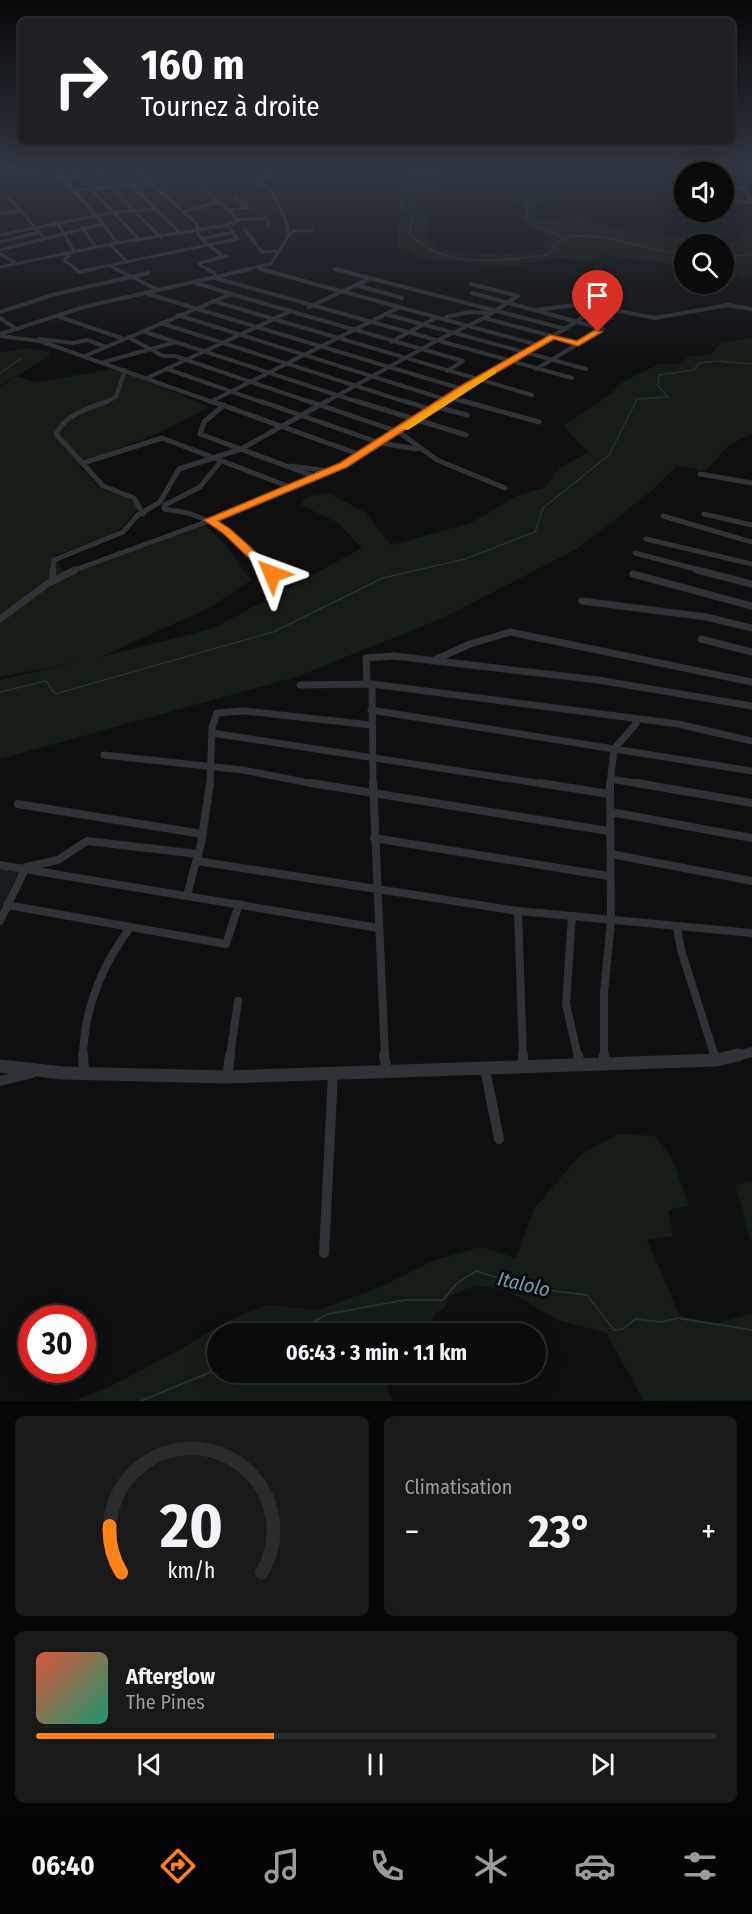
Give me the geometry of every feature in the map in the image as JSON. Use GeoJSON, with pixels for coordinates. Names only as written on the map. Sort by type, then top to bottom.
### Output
{"type":"FeatureCollection","features":[{"type":"Feature","properties":{"kind":"street"},"geometry":{"type":"LineString","coordinates":[[0,235],[18,230]]}},
{"type":"Feature","properties":{"kind":"street"},"geometry":{"type":"LineString","coordinates":[[0,252],[73,230]]}},
{"type":"Feature","properties":{"kind":"street"},"geometry":{"type":"LineString","coordinates":[[85,230],[96,247]]}},
{"type":"Feature","properties":{"kind":"street"},"geometry":{"type":"LineString","coordinates":[[108,230],[117,243]]}},
{"type":"Feature","properties":{"kind":"street"},"geometry":{"type":"LineString","coordinates":[[131,230],[136,236],[136,241]]}},
{"type":"Feature","properties":{"kind":"street"},"geometry":{"type":"LineString","coordinates":[[154,230],[161,238]]}},
{"type":"Feature","properties":{"kind":"street"},"geometry":{"type":"LineString","coordinates":[[178,230],[181,234]]}},
{"type":"Feature","properties":{"kind":"street"},"geometry":{"type":"LineString","coordinates":[[0,267],[110,244],[201,230]]}},
{"type":"Feature","properties":{"kind":"street"},"geometry":{"type":"LineString","coordinates":[[288,230],[288,236]]}},
{"type":"Feature","properties":{"kind":"street"},"geometry":{"type":"LineString","coordinates":[[198,231],[198,236],[202,238],[201,241],[221,255],[199,265],[210,269],[215,278],[508,362],[572,378]]}},
{"type":"Feature","properties":{"kind":"street"},"geometry":{"type":"LineString","coordinates":[[245,231],[262,252],[279,251]]}},
{"type":"Feature","properties":{"kind":"street"},"geometry":{"type":"LineString","coordinates":[[0,335],[57,316],[158,290],[259,268],[271,264],[293,231],[313,231]]}},
{"type":"Feature","properties":{"kind":"street"},"geometry":{"type":"LineString","coordinates":[[0,242],[40,232],[44,238]]}},
{"type":"Feature","properties":{"kind":"street"},"geometry":{"type":"LineString","coordinates":[[65,253],[69,256],[64,260],[79,272],[237,238],[234,232],[202,238]]}},
{"type":"Feature","properties":{"kind":"street"},"geometry":{"type":"LineString","coordinates":[[63,233],[74,251]]}},
{"type":"Feature","properties":{"kind":"street"},"geometry":{"type":"LineString","coordinates":[[110,244],[127,262]]}},
{"type":"Feature","properties":{"kind":"street"},"geometry":{"type":"LineString","coordinates":[[0,252],[16,264]]}},
{"type":"Feature","properties":{"kind":"street"},"geometry":{"type":"LineString","coordinates":[[214,259],[227,256]]}},
{"type":"Feature","properties":{"kind":"street"},"geometry":{"type":"LineString","coordinates":[[0,260],[8,258]]}},
{"type":"Feature","properties":{"kind":"street"},"geometry":{"type":"LineString","coordinates":[[110,266],[158,290]]}},
{"type":"Feature","properties":{"kind":"street"},"geometry":{"type":"LineString","coordinates":[[259,268],[538,345]]}},
{"type":"Feature","properties":{"kind":"street"},"geometry":{"type":"LineString","coordinates":[[335,268],[492,312],[566,329]]}},
{"type":"Feature","properties":{"kind":"street"},"geometry":{"type":"LineString","coordinates":[[0,312],[52,295],[148,273]]}},
{"type":"Feature","properties":{"kind":"street"},"geometry":{"type":"LineString","coordinates":[[147,378],[238,335],[371,278]]}},
{"type":"Feature","properties":{"kind":"street"},"geometry":{"type":"LineString","coordinates":[[193,282],[463,361],[447,371]]}},
{"type":"Feature","properties":{"kind":"street"},"geometry":{"type":"LineString","coordinates":[[52,581],[54,560],[118,535],[138,515],[160,502],[179,469],[241,449],[436,341],[484,318],[518,296],[471,284]]}},
{"type":"Feature","properties":{"kind":"street"},"geometry":{"type":"LineString","coordinates":[[356,285],[402,298]]}},
{"type":"Feature","properties":{"kind":"street"},"geometry":{"type":"LineString","coordinates":[[0,619],[52,581],[83,566],[209,520],[316,477],[361,455],[462,389],[566,329],[617,290]]}},
{"type":"Feature","properties":{"kind":"street"},"geometry":{"type":"LineString","coordinates":[[146,293],[462,389]]}},
{"type":"Feature","properties":{"kind":"street"},"geometry":{"type":"LineString","coordinates":[[472,293],[603,329],[536,369]]}},
{"type":"Feature","properties":{"kind":"street"},"geometry":{"type":"LineString","coordinates":[[86,356],[231,294]]}},
{"type":"Feature","properties":{"kind":"street"},"geometry":{"type":"LineString","coordinates":[[213,301],[532,395]]}},
{"type":"Feature","properties":{"kind":"street"},"geometry":{"type":"LineString","coordinates":[[535,310],[572,303],[599,305],[655,318],[728,305],[752,309]]}},
{"type":"Feature","properties":{"kind":"street"},"geometry":{"type":"LineString","coordinates":[[210,402],[400,307]]}},
{"type":"Feature","properties":{"kind":"street"},"geometry":{"type":"LineString","coordinates":[[431,315],[449,317],[469,312],[492,312]]}},
{"type":"Feature","properties":{"kind":"street"},"geometry":{"type":"LineString","coordinates":[[589,313],[612,318]]}},
{"type":"Feature","properties":{"kind":"street"},"geometry":{"type":"LineString","coordinates":[[385,314],[586,369]]}},
{"type":"Feature","properties":{"kind":"street"},"geometry":{"type":"LineString","coordinates":[[178,315],[374,377],[539,422]]}},
{"type":"Feature","properties":{"kind":"street"},"geometry":{"type":"LineString","coordinates":[[57,316],[126,338],[147,349],[399,432],[437,460],[505,488]]}},
{"type":"Feature","properties":{"kind":"street"},"geometry":{"type":"LineString","coordinates":[[372,349],[437,317]]}},
{"type":"Feature","properties":{"kind":"street"},"geometry":{"type":"LineString","coordinates":[[0,318],[16,329]]}},
{"type":"Feature","properties":{"kind":"street"},"geometry":{"type":"LineString","coordinates":[[484,318],[578,344]]}},
{"type":"Feature","properties":{"kind":"street"},"geometry":{"type":"LineString","coordinates":[[161,323],[357,386],[467,416]]}},
{"type":"Feature","properties":{"kind":"street"},"geometry":{"type":"LineString","coordinates":[[142,331],[466,435]]}},
{"type":"Feature","properties":{"kind":"street"},"geometry":{"type":"LineString","coordinates":[[0,335],[29,340],[86,356],[361,455]]}},
{"type":"Feature","properties":{"kind":"street"},"geometry":{"type":"LineString","coordinates":[[29,340],[55,339],[73,343],[87,340],[106,347]]}},
{"type":"Feature","properties":{"kind":"street"},"geometry":{"type":"LineString","coordinates":[[104,362],[176,342]]}},
{"type":"Feature","properties":{"kind":"street"},"geometry":{"type":"LineString","coordinates":[[167,369],[380,443],[420,449]]}},
{"type":"Feature","properties":{"kind":"street"},"geometry":{"type":"LineString","coordinates":[[125,370],[116,397],[100,406],[66,417],[56,432],[64,445],[105,488],[134,498],[143,514]]}},
{"type":"Feature","properties":{"kind":"street"},"geometry":{"type":"LineString","coordinates":[[235,409],[254,400]]}},
{"type":"Feature","properties":{"kind":"street"},"geometry":{"type":"LineString","coordinates":[[224,405],[204,422],[200,433],[316,477]]}},
{"type":"Feature","properties":{"kind":"street"},"geometry":{"type":"LineString","coordinates":[[83,463],[160,437],[290,487]]}},
{"type":"Feature","properties":{"kind":"street"},"geometry":{"type":"LineString","coordinates":[[221,461],[200,487],[163,507],[168,511],[188,513],[209,520],[226,531],[272,574]]}},
{"type":"Feature","properties":{"kind":"street"},"geometry":{"type":"LineString","coordinates":[[287,467],[305,466],[329,471]]}},
{"type":"Feature","properties":{"kind":"street"},"geometry":{"type":"LineString","coordinates":[[700,474],[752,483]]}},
{"type":"Feature","properties":{"kind":"street"},"geometry":{"type":"LineString","coordinates":[[704,514],[752,525]]}},
{"type":"Feature","properties":{"kind":"street"},"geometry":{"type":"LineString","coordinates":[[663,516],[752,542]]}},
{"type":"Feature","properties":{"kind":"street"},"geometry":{"type":"LineString","coordinates":[[646,539],[752,564]]}},
{"type":"Feature","properties":{"kind":"street"},"geometry":{"type":"LineString","coordinates":[[635,553],[752,585]]}},
{"type":"Feature","properties":{"kind":"street"},"geometry":{"type":"LineString","coordinates":[[633,574],[752,606]]}},
{"type":"Feature","properties":{"kind":"street"},"geometry":{"type":"LineString","coordinates":[[582,601],[706,617],[752,628]]}},
{"type":"Feature","properties":{"kind":"street"},"geometry":{"type":"LineString","coordinates":[[431,662],[470,644],[510,632],[752,682]]}},
{"type":"Feature","properties":{"kind":"street"},"geometry":{"type":"LineString","coordinates":[[700,639],[752,652]]}},
{"type":"Feature","properties":{"kind":"street"},"geometry":{"type":"LineString","coordinates":[[387,1072],[384,1053],[374,838],[375,795],[370,684],[365,662],[370,657],[512,669],[671,690],[752,706]]}},
{"type":"Feature","properties":{"kind":"street"},"geometry":{"type":"LineString","coordinates":[[300,685],[370,684],[678,724],[752,741]]}},
{"type":"Feature","properties":{"kind":"street"},"geometry":{"type":"LineString","coordinates":[[187,895],[198,857],[212,768],[214,716],[231,710],[371,725]]}},
{"type":"Feature","properties":{"kind":"street"},"geometry":{"type":"LineString","coordinates":[[371,710],[752,771]]}},
{"type":"Feature","properties":{"kind":"street"},"geometry":{"type":"LineString","coordinates":[[604,1062],[604,993],[611,921],[608,876],[611,854],[608,831],[611,812],[609,794],[614,749],[636,724],[636,719]]}},
{"type":"Feature","properties":{"kind":"street"},"geometry":{"type":"LineString","coordinates":[[212,733],[609,794]]}},
{"type":"Feature","properties":{"kind":"street"},"geometry":{"type":"LineString","coordinates":[[104,755],[243,770],[375,795],[608,831]]}},
{"type":"Feature","properties":{"kind":"street"},"geometry":{"type":"LineString","coordinates":[[611,779],[752,803]]}},
{"type":"Feature","properties":{"kind":"street"},"geometry":{"type":"LineString","coordinates":[[18,804],[202,834]]}},
{"type":"Feature","properties":{"kind":"street"},"geometry":{"type":"LineString","coordinates":[[611,812],[752,838]]}},
{"type":"Feature","properties":{"kind":"street"},"geometry":{"type":"LineString","coordinates":[[374,838],[608,876]]}},
{"type":"Feature","properties":{"kind":"street"},"geometry":{"type":"LineString","coordinates":[[26,867],[58,860],[87,841],[198,857],[377,891],[518,911],[677,928],[752,933]]}},
{"type":"Feature","properties":{"kind":"street"},"geometry":{"type":"LineString","coordinates":[[611,854],[752,881]]}},
{"type":"Feature","properties":{"kind":"street"},"geometry":{"type":"LineString","coordinates":[[0,865],[26,867],[379,928]]}},
{"type":"Feature","properties":{"kind":"street"},"geometry":{"type":"LineString","coordinates":[[0,921],[26,867]]}},
{"type":"Feature","properties":{"kind":"street"},"geometry":{"type":"LineString","coordinates":[[8,905],[129,929],[226,944],[230,938],[239,904]]}},
{"type":"Feature","properties":{"kind":"street"},"geometry":{"type":"LineString","coordinates":[[518,911],[523,1066]]}},
{"type":"Feature","properties":{"kind":"street"},"geometry":{"type":"LineString","coordinates":[[572,916],[566,1004],[580,1064]]}},
{"type":"Feature","properties":{"kind":"street"},"geometry":{"type":"LineString","coordinates":[[677,928],[681,950],[716,1060]]}},
{"type":"Feature","properties":{"kind":"street"},"geometry":{"type":"LineString","coordinates":[[84,1071],[82,1051],[86,1019],[112,954],[129,929]]}},
{"type":"Feature","properties":{"kind":"street"},"geometry":{"type":"LineString","coordinates":[[227,1077],[238,1001]]}},
{"type":"Feature","properties":{"kind":"street"},"geometry":{"type":"LineString","coordinates":[[0,1066],[63,1073],[84,1071],[227,1077],[485,1069],[604,1062],[716,1060],[752,1052]]}},
{"type":"Feature","properties":{"kind":"street"},"geometry":{"type":"LineString","coordinates":[[485,1069],[499,1139]]}},
{"type":"Feature","properties":{"kind":"street"},"geometry":{"type":"LineString","coordinates":[[0,1081],[41,1071]]}},
{"type":"Feature","properties":{"kind":"street"},"geometry":{"type":"LineString","coordinates":[[324,1253],[333,1074]]}},
{"type":"Feature","properties":{"kind":"shaded area"},"geometry":{"type":"Polygon","coordinates":[[[398,230],[426,230],[425,234],[439,249],[499,255],[542,249],[547,238],[545,232],[539,230],[636,230],[674,236],[674,264],[605,255],[585,261],[556,258],[516,266],[420,258],[397,246],[398,230]]]}},
{"type":"Feature","properties":{"kind":"shaded area"},"geometry":{"type":"Polygon","coordinates":[[[752,231],[752,280],[734,276],[734,241],[752,231]]]}},
{"type":"Feature","properties":{"kind":"shaded area"},"geometry":{"type":"Polygon","coordinates":[[[752,338],[752,433],[727,447],[706,471],[677,466],[649,493],[577,549],[443,618],[296,677],[0,759],[0,680],[78,662],[0,677],[0,388],[15,376],[36,382],[119,368],[209,407],[159,433],[78,464],[100,489],[129,498],[138,509],[117,532],[54,556],[68,575],[205,525],[224,543],[251,580],[211,607],[101,657],[214,628],[362,548],[338,523],[301,505],[306,497],[329,493],[366,513],[391,545],[471,523],[518,495],[544,488],[558,469],[588,452],[563,426],[613,392],[624,381],[659,364],[681,364],[688,357],[711,354],[722,343],[752,338]]]}},
{"type":"Feature","properties":{"kind":"shaded area"},"geometry":{"type":"Polygon","coordinates":[[[23,348],[48,351],[52,355],[0,385],[0,353],[23,348]]]}},
{"type":"Feature","properties":{"kind":"shaded area"},"geometry":{"type":"Polygon","coordinates":[[[0,868],[19,871],[0,910],[0,868]]]}},
{"type":"Feature","properties":{"kind":"shaded area"},"geometry":{"type":"Polygon","coordinates":[[[619,1134],[655,1136],[673,1160],[689,1206],[668,1210],[673,1236],[647,1240],[680,1316],[716,1324],[752,1313],[752,1400],[644,1401],[606,1333],[557,1320],[508,1291],[476,1285],[449,1296],[446,1307],[437,1312],[431,1323],[224,1323],[266,1305],[319,1310],[380,1287],[432,1261],[481,1247],[516,1258],[534,1209],[580,1155],[619,1134]]]}},
{"type":"Feature","properties":{"kind":"shaded area"},"geometry":{"type":"Polygon","coordinates":[[[752,1181],[752,1245],[735,1185],[752,1181]]]}},
{"type":"Feature","properties":{"kind":"shaded area"},"geometry":{"type":"Polygon","coordinates":[[[207,1333],[207,1383],[386,1383],[392,1401],[73,1401],[111,1386],[207,1333]]]}},
{"type":"Feature","properties":{"kind":"waterway"},"geometry":{"type":"LineString","coordinates":[[410,230],[409,234],[424,246],[440,254],[474,260],[548,255],[559,241],[572,236],[603,237],[674,254]]}},
{"type":"Feature","properties":{"kind":"waterway"},"geometry":{"type":"LineString","coordinates":[[547,230],[565,238]]}},
{"type":"Feature","properties":{"kind":"waterway"},"geometry":{"type":"LineString","coordinates":[[734,256],[752,254]]}},
{"type":"Feature","properties":{"kind":"waterway"},"geometry":{"type":"LineString","coordinates":[[0,373],[22,358]]}},
{"type":"Feature","properties":{"kind":"waterway"},"geometry":{"type":"LineString","coordinates":[[0,692],[46,681],[55,694],[273,632],[383,578],[465,559],[535,532],[543,508],[609,455],[637,399],[668,397],[658,386],[659,375],[694,370],[699,363],[718,361],[752,364]]}},
{"type":"Feature","properties":{"kind":"waterway","name":"Italolo"},"geometry":{"type":"LineString","coordinates":[[311,1323],[328,1314],[405,1300],[443,1300],[456,1284],[476,1271],[530,1288],[587,1295],[614,1330],[623,1329],[635,1319],[662,1322],[677,1318],[752,1330]]}},
{"type":"Feature","properties":{"kind":"waterway","name":"Italolo"},"geometry":{"type":"LineString","coordinates":[[141,1401],[207,1374]]}},
{"type":"Feature","properties":{"kind":"slow traffic"},"geometry":{"type":"LineString","coordinates":[[404,428],[492,372]]}},
{"type":"Feature","properties":{"kind":"route"},"geometry":{"type":"LineString","coordinates":[[272,574],[220,525],[209,520],[343,465],[399,432],[462,389],[553,336],[578,344],[598,332]]}}]}
